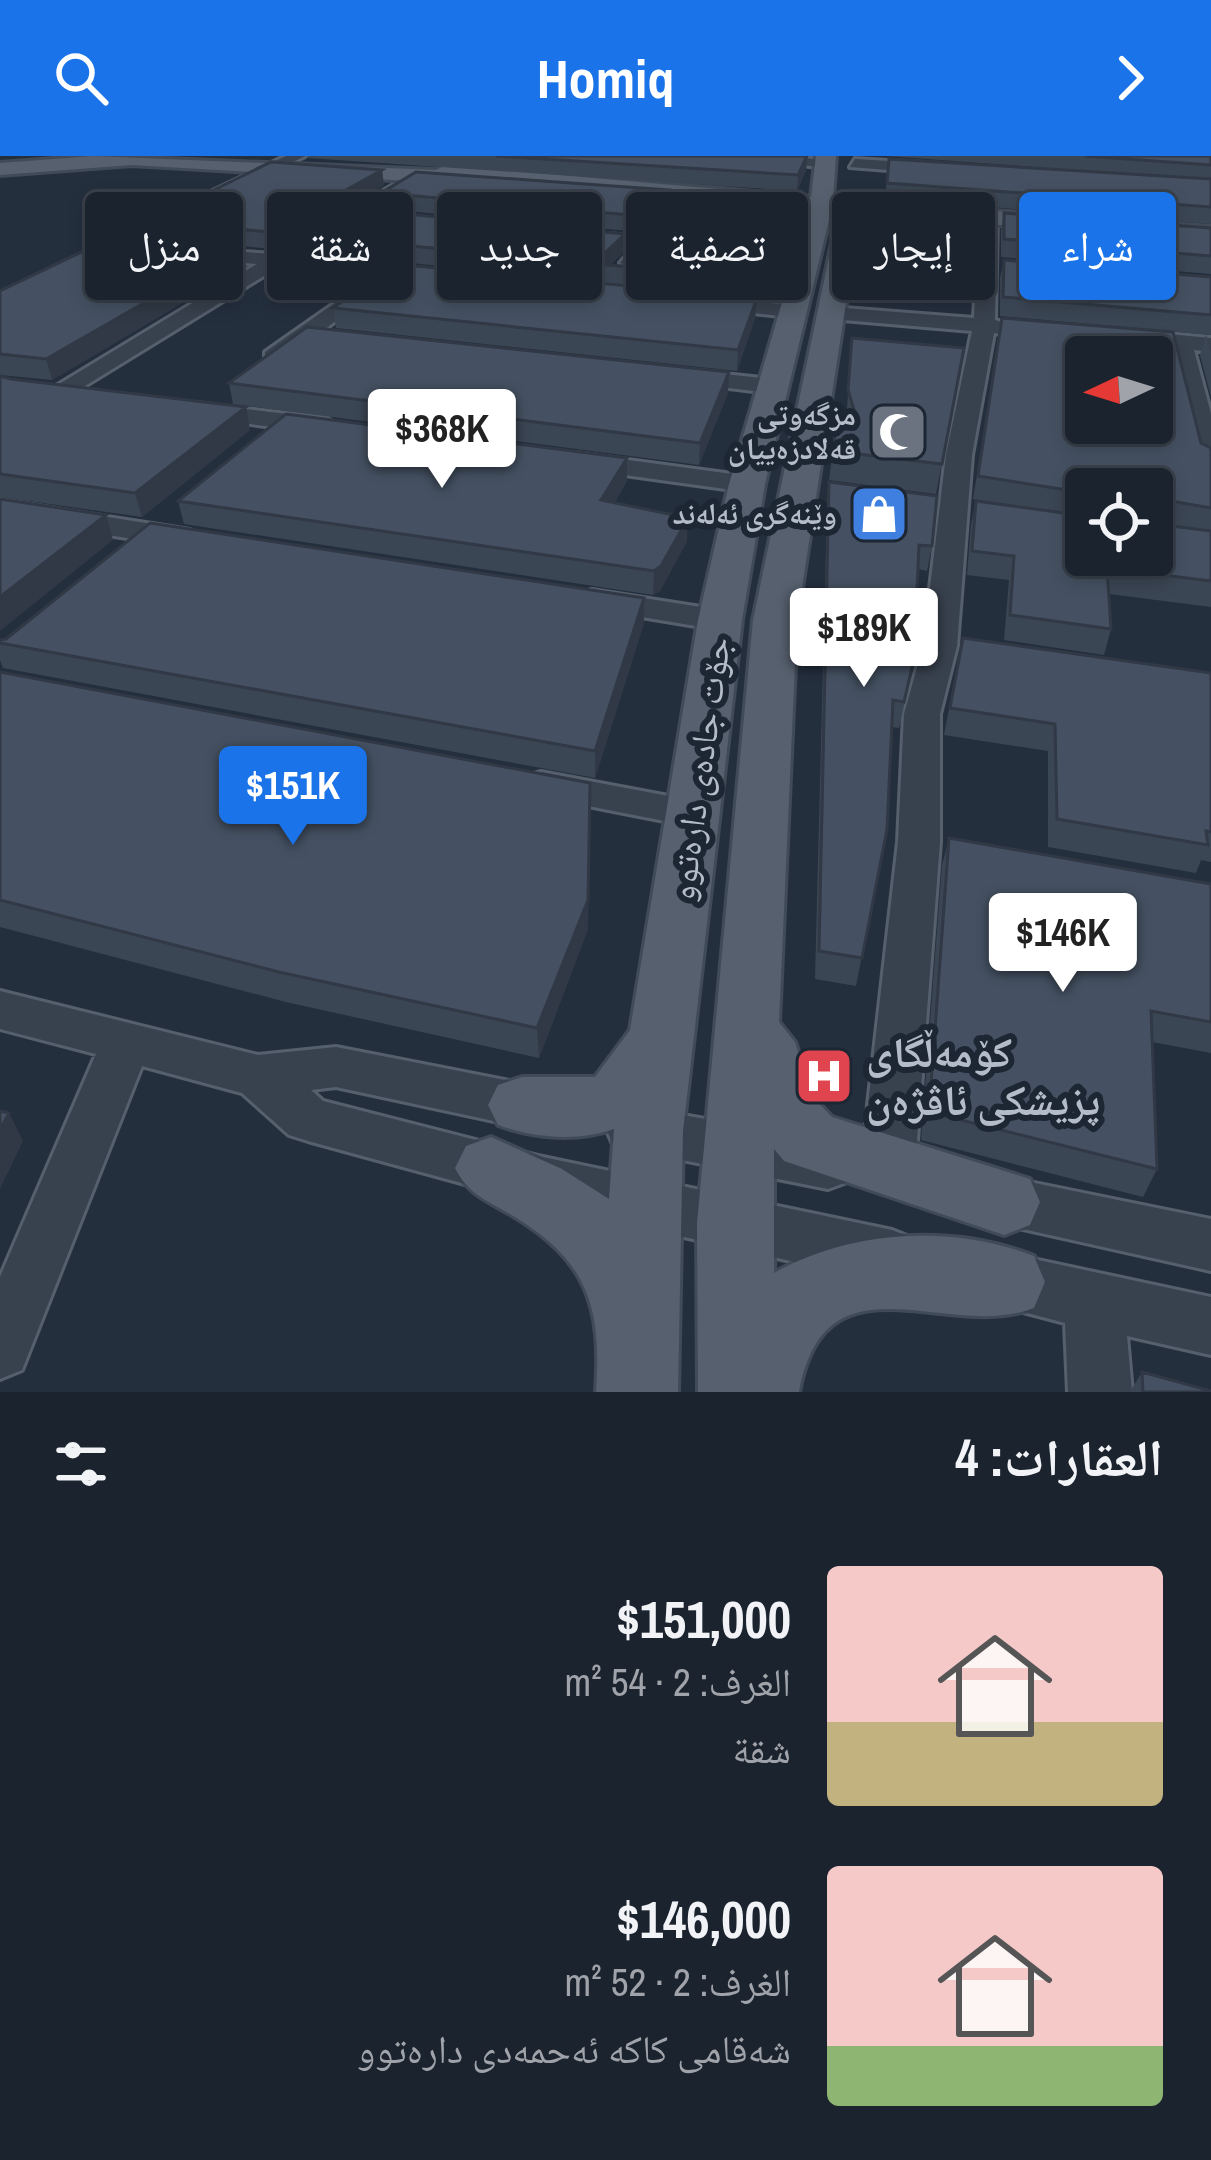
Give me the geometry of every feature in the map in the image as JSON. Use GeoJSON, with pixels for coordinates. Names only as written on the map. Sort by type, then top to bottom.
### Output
{"type":"FeatureCollection","features":[{"type":"Feature","properties":{"kind":"main road"},"geometry":{"type":"LineString","coordinates":[[0,166],[53,156]]}},
{"type":"Feature","properties":{"kind":"main road"},"geometry":{"type":"LineString","coordinates":[[233,156],[742,192]]}},
{"type":"Feature","properties":{"kind":"main road"},"geometry":{"type":"LineString","coordinates":[[0,166],[132,159],[285,160],[419,176],[648,192]]}},
{"type":"Feature","properties":{"kind":"main road","name":"جۆت جادەی دارەتوو"},"geometry":{"type":"LineString","coordinates":[[826,159],[834,192]]}},
{"type":"Feature","properties":{"kind":"main road","name":"جۆت جادەی دارەتوو"},"geometry":{"type":"LineString","coordinates":[[842,192],[855,160]]}},
{"type":"Feature","properties":{"kind":"main road"},"geometry":{"type":"LineString","coordinates":[[995,209],[1211,230]]}},
{"type":"Feature","properties":{"kind":"main road","name":"جۆت جادەی دارەتوو"},"geometry":{"type":"LineString","coordinates":[[634,1392],[645,1167],[663,997],[720,620],[747,484],[790,311],[832,214]]}},
{"type":"Feature","properties":{"kind":"main road"},"geometry":{"type":"LineString","coordinates":[[995,217],[1211,230]]}},
{"type":"Feature","properties":{"kind":"main road","name":"جۆت جادەی دارەتوو"},"geometry":{"type":"LineString","coordinates":[[740,1392],[734,1223],[775,620],[811,490],[833,300]]}},
{"type":"Feature","properties":{"kind":"main road"},"geometry":{"type":"LineString","coordinates":[[754,948],[768,1072],[782,1111],[820,1147],[1004,1202]]}},
{"type":"Feature","properties":{"kind":"main road"},"geometry":{"type":"LineString","coordinates":[[634,1392],[624,1280],[608,1246],[506,1136],[632,1092],[640,1082],[663,997]]}},
{"type":"Feature","properties":{"kind":"main road"},"geometry":{"type":"LineString","coordinates":[[758,1392],[780,1322],[806,1294],[823,1285],[902,1274],[1007,1282]]}},
{"type":"Feature","properties":{"kind":"street"},"geometry":{"type":"LineString","coordinates":[[742,156],[826,159]]}},
{"type":"Feature","properties":{"kind":"street"},"geometry":{"type":"LineString","coordinates":[[742,192],[769,157]]}},
{"type":"Feature","properties":{"kind":"street"},"geometry":{"type":"LineString","coordinates":[[220,192],[285,160]]}},
{"type":"Feature","properties":{"kind":"street"},"geometry":{"type":"LineString","coordinates":[[855,160],[961,170]]}},
{"type":"Feature","properties":{"kind":"street"},"geometry":{"type":"LineString","coordinates":[[392,192],[419,176]]}},
{"type":"Feature","properties":{"kind":"street"},"geometry":{"type":"LineString","coordinates":[[0,301],[85,258]]}},
{"type":"Feature","properties":{"kind":"street"},"geometry":{"type":"LineString","coordinates":[[106,398],[48,391],[267,268]]}},
{"type":"Feature","properties":{"kind":"street"},"geometry":{"type":"LineString","coordinates":[[619,276],[626,268]]}},
{"type":"Feature","properties":{"kind":"street"},"geometry":{"type":"LineString","coordinates":[[351,300],[243,379],[189,409],[354,431]]}},
{"type":"Feature","properties":{"kind":"street"},"geometry":{"type":"LineString","coordinates":[[887,1166],[941,846],[922,714],[940,646],[952,510],[984,326],[979,300]]}},
{"type":"Feature","properties":{"kind":"street"},"geometry":{"type":"LineString","coordinates":[[691,302],[790,311]]}},
{"type":"Feature","properties":{"kind":"street"},"geometry":{"type":"LineString","coordinates":[[831,313],[1028,329]]}},
{"type":"Feature","properties":{"kind":"street"},"geometry":{"type":"LineString","coordinates":[[302,335],[350,340]]}},
{"type":"Feature","properties":{"kind":"street"},"geometry":{"type":"LineString","coordinates":[[1094,335],[1211,344]]}},
{"type":"Feature","properties":{"kind":"street"},"geometry":{"type":"LineString","coordinates":[[1181,342],[1211,465]]}},
{"type":"Feature","properties":{"kind":"street"},"geometry":{"type":"LineString","coordinates":[[660,374],[771,386]]}},
{"type":"Feature","properties":{"kind":"street"},"geometry":{"type":"LineString","coordinates":[[250,449],[284,421]]}},
{"type":"Feature","properties":{"kind":"street"},"geometry":{"type":"LineString","coordinates":[[539,456],[747,484]]}},
{"type":"Feature","properties":{"kind":"street"},"geometry":{"type":"LineString","coordinates":[[111,563],[182,505]]}},
{"type":"Feature","properties":{"kind":"street"},"geometry":{"type":"LineString","coordinates":[[0,509],[218,544]]}},
{"type":"Feature","properties":{"kind":"street"},"geometry":{"type":"LineString","coordinates":[[572,597],[720,620]]}},
{"type":"Feature","properties":{"kind":"street"},"geometry":{"type":"LineString","coordinates":[[940,646],[985,653]]}},
{"type":"Feature","properties":{"kind":"street"},"geometry":{"type":"LineString","coordinates":[[505,778],[694,814]]}},
{"type":"Feature","properties":{"kind":"street"},"geometry":{"type":"LineString","coordinates":[[0,1010],[258,1076],[336,1067],[506,1136]]}},
{"type":"Feature","properties":{"kind":"street"},"geometry":{"type":"LineString","coordinates":[[0,1349],[126,1042]]}},
{"type":"Feature","properties":{"kind":"street"},"geometry":{"type":"LineString","coordinates":[[258,1076],[308,1119],[506,1136],[645,1167],[734,1223],[1211,1326]]}},
{"type":"Feature","properties":{"kind":"street"},"geometry":{"type":"LineString","coordinates":[[645,1167],[742,1146],[1211,1245]]}},
{"type":"Feature","properties":{"kind":"street"},"geometry":{"type":"LineString","coordinates":[[1094,1300],[1100,1392]]}},
{"type":"Feature","properties":{"kind":"building"},"geometry":{"type":"Polygon","coordinates":[[[496,156],[807,156],[798,175],[496,156]]]}},
{"type":"Feature","properties":{"kind":"building"},"geometry":{"type":"Polygon","coordinates":[[[1085,156],[1211,156],[1211,165],[1085,156]]]}},
{"type":"Feature","properties":{"kind":"building"},"geometry":{"type":"Polygon","coordinates":[[[889,159],[1211,179],[1211,207],[1176,204],[1176,192],[1019,193],[887,183],[889,159]]]}},
{"type":"Feature","properties":{"kind":"building"},"geometry":{"type":"Polygon","coordinates":[[[271,162],[382,170],[342,192],[267,192],[267,232],[243,230],[243,192],[209,192],[271,162]]]}},
{"type":"Feature","properties":{"kind":"building"},"geometry":{"type":"Polygon","coordinates":[[[416,172],[669,190],[626,192],[626,215],[602,212],[602,192],[437,192],[437,198],[383,192],[416,172]]]}},
{"type":"Feature","properties":{"kind":"building"},"geometry":{"type":"Polygon","coordinates":[[[1004,213],[1019,214],[1019,240],[1004,239],[1004,213]]]}},
{"type":"Feature","properties":{"kind":"building"},"geometry":{"type":"Polygon","coordinates":[[[413,215],[437,217],[437,249],[413,246],[413,215]]]}},
{"type":"Feature","properties":{"kind":"building"},"geometry":{"type":"Polygon","coordinates":[[[1176,225],[1211,228],[1211,256],[1176,253],[1176,225]]]}},
{"type":"Feature","properties":{"kind":"building"},"geometry":{"type":"Polygon","coordinates":[[[602,232],[625,234],[602,256],[602,232]]]}},
{"type":"Feature","properties":{"kind":"building"},"geometry":{"type":"Polygon","coordinates":[[[85,250],[85,300],[149,300],[46,359],[0,354],[0,291],[85,250]]]}},
{"type":"Feature","properties":{"kind":"building"},"geometry":{"type":"Polygon","coordinates":[[[1004,260],[1019,261],[1019,298],[1003,297],[1004,260]]]}},
{"type":"Feature","properties":{"kind":"building"},"geometry":{"type":"Polygon","coordinates":[[[413,266],[437,268],[437,300],[602,300],[602,283],[626,286],[626,300],[756,300],[738,350],[333,308],[344,300],[413,300],[413,266]]]}},
{"type":"Feature","properties":{"kind":"building"},"geometry":{"type":"Polygon","coordinates":[[[1176,274],[1211,277],[1211,315],[1038,300],[1176,300],[1176,274]]]}},
{"type":"Feature","properties":{"kind":"building"},"geometry":{"type":"Polygon","coordinates":[[[1002,318],[1173,332],[1201,443],[1211,448],[1211,508],[1173,501],[1173,468],[1065,468],[1065,490],[978,476],[1002,318]]]}},
{"type":"Feature","properties":{"kind":"building"},"geometry":{"type":"Polygon","coordinates":[[[307,327],[729,372],[700,443],[229,383],[307,327]]]}},
{"type":"Feature","properties":{"kind":"building"},"geometry":{"type":"Polygon","coordinates":[[[852,338],[964,348],[942,464],[833,451],[837,421],[858,423],[848,390],[852,338]]]}},
{"type":"Feature","properties":{"kind":"building"},"geometry":{"type":"Polygon","coordinates":[[[0,376],[246,407],[135,493],[0,474],[0,376]]]}},
{"type":"Feature","properties":{"kind":"building"},"geometry":{"type":"Polygon","coordinates":[[[286,414],[627,458],[601,500],[688,518],[654,571],[178,501],[286,414]]]}},
{"type":"Feature","properties":{"kind":"building"},"geometry":{"type":"Polygon","coordinates":[[[829,482],[937,496],[932,546],[919,545],[915,631],[920,632],[904,702],[893,700],[887,829],[862,958],[819,951],[829,482]]]}},
{"type":"Feature","properties":{"kind":"building"},"geometry":{"type":"Polygon","coordinates":[[[0,499],[106,515],[0,597],[0,499]]]}},
{"type":"Feature","properties":{"kind":"building"},"geometry":{"type":"Polygon","coordinates":[[[976,501],[1065,513],[1065,576],[1108,576],[1111,629],[1010,615],[1014,556],[972,551],[976,501]]]}},
{"type":"Feature","properties":{"kind":"building"},"geometry":{"type":"Polygon","coordinates":[[[150,523],[644,598],[595,751],[0,643],[150,523]]]}},
{"type":"Feature","properties":{"kind":"building"},"geometry":{"type":"Polygon","coordinates":[[[1173,526],[1211,531],[1211,581],[1171,576],[1173,526]]]}},
{"type":"Feature","properties":{"kind":"building"},"geometry":{"type":"Polygon","coordinates":[[[963,638],[1211,673],[1208,845],[1057,819],[1055,724],[950,708],[963,638]]]}},
{"type":"Feature","properties":{"kind":"building"},"geometry":{"type":"Polygon","coordinates":[[[0,672],[590,783],[588,900],[537,1028],[279,972],[0,900],[0,672]]]}},
{"type":"Feature","properties":{"kind":"building"},"geometry":{"type":"Polygon","coordinates":[[[949,838],[1211,884],[1211,1022],[1151,1011],[1157,1169],[929,1112],[949,838]]]}},
{"type":"Feature","properties":{"kind":"building"},"geometry":{"type":"Polygon","coordinates":[[[1142,1372],[1211,1391],[1211,1392],[1143,1392],[1142,1372]]]}},
{"type":"Feature","properties":{"kind":"place","name":"مزگەوتی قەلادزەییان"},"geometry":{"type":"Point","coordinates":[898,432]}},
{"type":"Feature","properties":{"kind":"place","name":"وێنەگری ئەلەند"},"geometry":{"type":"Point","coordinates":[879,514]}},
{"type":"Feature","properties":{"kind":"place","name":"کۆمەڵگای پزیشکی ئاڤژەن"},"geometry":{"type":"Point","coordinates":[824,1076]}}]}
